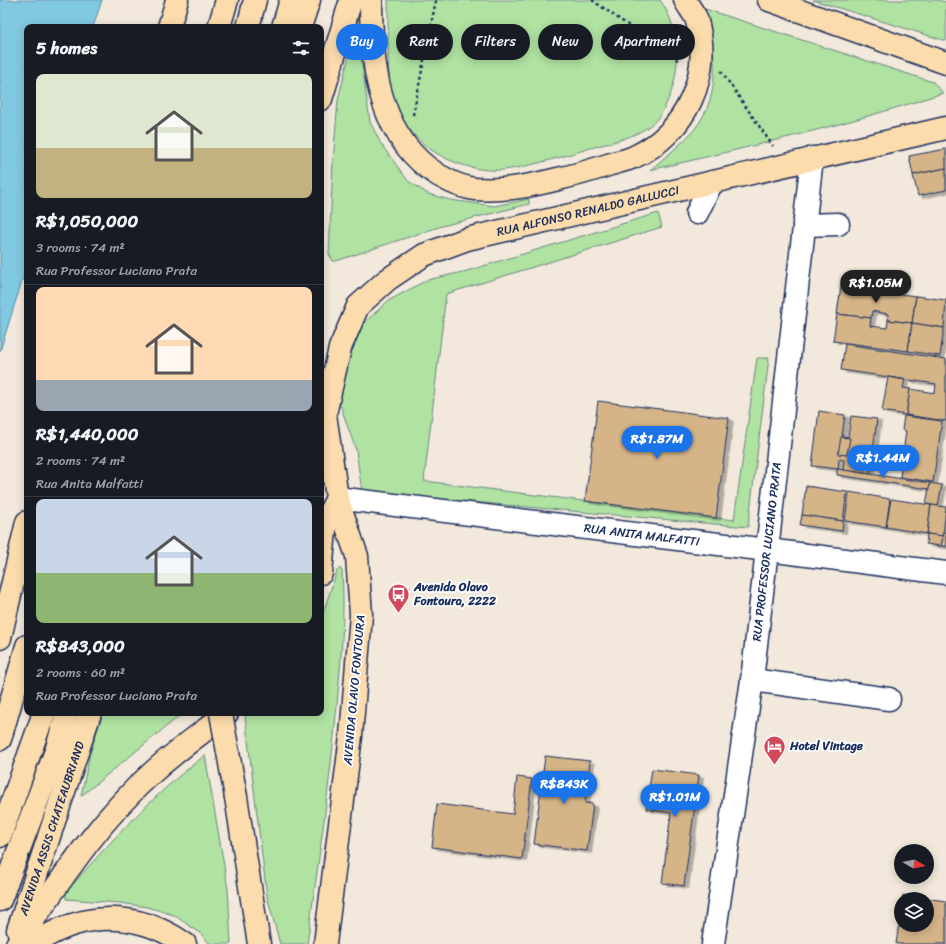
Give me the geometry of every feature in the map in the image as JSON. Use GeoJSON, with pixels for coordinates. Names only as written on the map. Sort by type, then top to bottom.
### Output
{"type":"FeatureCollection","features":[{"type":"Feature","properties":{"kind":"main road"},"geometry":{"type":"LineString","coordinates":[[170,24],[177,0]]}},
{"type":"Feature","properties":{"kind":"main road"},"geometry":{"type":"LineString","coordinates":[[220,24],[227,0]]}},
{"type":"Feature","properties":{"kind":"main road"},"geometry":{"type":"LineString","coordinates":[[249,24],[255,0]]}},
{"type":"Feature","properties":{"kind":"main road"},"geometry":{"type":"LineString","coordinates":[[284,24],[291,0]]}},
{"type":"Feature","properties":{"kind":"main road"},"geometry":{"type":"LineString","coordinates":[[301,24],[309,0]]}},
{"type":"Feature","properties":{"kind":"main road"},"geometry":{"type":"LineString","coordinates":[[324,89],[350,0]]}},
{"type":"Feature","properties":{"kind":"main road"},"geometry":{"type":"LineString","coordinates":[[371,0],[375,63],[381,97],[393,127],[413,156],[440,177],[473,189],[515,189],[571,176],[634,157],[655,144],[677,124],[690,106],[699,80],[702,47],[695,17],[685,0]]}},
{"type":"Feature","properties":{"kind":"main road"},"geometry":{"type":"LineString","coordinates":[[769,0],[946,63]]}},
{"type":"Feature","properties":{"kind":"main road","name":"RUA ALFONSO RENALDO GALLUCCI"},"geometry":{"type":"LineString","coordinates":[[324,404],[340,348],[358,306],[387,280],[424,256],[467,239],[946,128]]}},
{"type":"Feature","properties":{"kind":"main road","name":"AVENIDA OLAVO FONTOURA"},"geometry":{"type":"LineString","coordinates":[[324,414],[337,498],[357,556],[361,615],[351,736],[325,944]]}},
{"type":"Feature","properties":{"kind":"main road"},"geometry":{"type":"LineString","coordinates":[[324,541],[326,519],[337,498]]}},
{"type":"Feature","properties":{"kind":"main road"},"geometry":{"type":"LineString","coordinates":[[0,638],[24,535]]}},
{"type":"Feature","properties":{"kind":"main road"},"geometry":{"type":"LineString","coordinates":[[0,739],[24,656]]}},
{"type":"Feature","properties":{"kind":"main road"},"geometry":{"type":"LineString","coordinates":[[0,836],[43,716]]}},
{"type":"Feature","properties":{"kind":"main road"},"geometry":{"type":"LineString","coordinates":[[0,900],[57,748],[66,716]]}},
{"type":"Feature","properties":{"kind":"main road","name":"AVENIDA ASSIS CHATEAUBRIAND"},"geometry":{"type":"LineString","coordinates":[[13,944],[89,716]]}},
{"type":"Feature","properties":{"kind":"main road"},"geometry":{"type":"LineString","coordinates":[[222,716],[259,944]]}},
{"type":"Feature","properties":{"kind":"main road"},"geometry":{"type":"LineString","coordinates":[[18,944],[61,877],[122,803],[153,771],[223,716]]}},
{"type":"Feature","properties":{"kind":"main road"},"geometry":{"type":"LineString","coordinates":[[250,944],[254,914]]}},
{"type":"Feature","properties":{"kind":"main road"},"geometry":{"type":"LineString","coordinates":[[34,944],[52,932],[98,919],[121,919],[151,925],[185,944]]}},
{"type":"Feature","properties":{"kind":"street","name":"RUA PROFESSOR LUCIANO PRATA"},"geometry":{"type":"LineString","coordinates":[[713,944],[752,680],[812,158]]}},
{"type":"Feature","properties":{"kind":"street"},"geometry":{"type":"LineString","coordinates":[[697,213],[712,182]]}},
{"type":"Feature","properties":{"kind":"street"},"geometry":{"type":"LineString","coordinates":[[804,226],[838,224]]}},
{"type":"Feature","properties":{"kind":"street","name":"RUA ANITA MALFATTI"},"geometry":{"type":"LineString","coordinates":[[337,498],[768,550],[946,574]]}},
{"type":"Feature","properties":{"kind":"street"},"geometry":{"type":"LineString","coordinates":[[752,680],[889,699]]}},
{"type":"Feature","properties":{"kind":"path"},"geometry":{"type":"LineString","coordinates":[[407,148],[436,0]]}},
{"type":"Feature","properties":{"kind":"green space"},"geometry":{"type":"Polygon","coordinates":[[[388,0],[660,0],[672,24],[601,24],[601,60],[677,60],[675,79],[671,92],[659,117],[652,124],[636,134],[531,165],[511,169],[484,170],[456,163],[431,150],[420,141],[398,114],[395,109],[390,85],[388,0]]]}},
{"type":"Feature","properties":{"kind":"green space"},"geometry":{"type":"Polygon","coordinates":[[[813,0],[937,0],[946,2],[946,41],[813,0]]]}},
{"type":"Feature","properties":{"kind":"green space"},"geometry":{"type":"Polygon","coordinates":[[[705,9],[933,82],[943,93],[907,105],[834,125],[650,170],[694,130],[703,116],[709,102],[713,87],[714,56],[705,9]]]}},
{"type":"Feature","properties":{"kind":"green space"},"geometry":{"type":"Polygon","coordinates":[[[358,19],[361,20],[361,24],[357,24],[358,19]]]}},
{"type":"Feature","properties":{"kind":"green space"},"geometry":{"type":"Polygon","coordinates":[[[348,60],[362,60],[370,122],[381,144],[408,181],[428,194],[450,200],[494,206],[529,199],[529,204],[442,226],[333,261],[329,254],[333,161],[338,100],[348,60]]]}},
{"type":"Feature","properties":{"kind":"green space"},"geometry":{"type":"Polygon","coordinates":[[[658,213],[662,227],[446,294],[424,481],[734,520],[757,358],[769,358],[748,527],[362,492],[356,450],[338,399],[343,372],[363,324],[388,301],[427,280],[467,271],[658,213]]]}},
{"type":"Feature","properties":{"kind":"green space"},"geometry":{"type":"Polygon","coordinates":[[[340,568],[342,571],[342,638],[334,734],[307,944],[280,944],[267,896],[245,716],[324,716],[324,610],[337,571],[340,568]]]}},
{"type":"Feature","properties":{"kind":"green space"},"geometry":{"type":"Polygon","coordinates":[[[102,716],[179,716],[81,796],[90,753],[102,716]]]}},
{"type":"Feature","properties":{"kind":"green space"},"geometry":{"type":"Polygon","coordinates":[[[205,755],[228,889],[231,944],[210,944],[201,934],[174,915],[147,907],[120,903],[66,899],[66,892],[115,838],[167,786],[205,755]]]}},
{"type":"Feature","properties":{"kind":"water"},"geometry":{"type":"Polygon","coordinates":[[[0,0],[102,0],[94,24],[24,24],[24,275],[0,351],[0,0]]]}},
{"type":"Feature","properties":{"kind":"building"},"geometry":{"type":"Polygon","coordinates":[[[946,149],[946,168],[913,175],[909,156],[946,149]]]}},
{"type":"Feature","properties":{"kind":"building"},"geometry":{"type":"Polygon","coordinates":[[[946,168],[946,190],[918,196],[913,175],[946,168]]]}},
{"type":"Feature","properties":{"kind":"building"},"geometry":{"type":"Polygon","coordinates":[[[841,286],[916,296],[912,323],[888,320],[888,314],[872,311],[871,318],[837,314],[841,286]]]}},
{"type":"Feature","properties":{"kind":"building"},"geometry":{"type":"Polygon","coordinates":[[[916,296],[946,300],[944,328],[912,323],[916,296]]]}},
{"type":"Feature","properties":{"kind":"building"},"geometry":{"type":"Polygon","coordinates":[[[837,314],[871,318],[870,326],[887,328],[888,320],[912,323],[908,351],[833,341],[837,314]]]}},
{"type":"Feature","properties":{"kind":"building"},"geometry":{"type":"Polygon","coordinates":[[[912,323],[944,328],[940,356],[908,351],[912,323]]]}},
{"type":"Feature","properties":{"kind":"building"},"geometry":{"type":"Polygon","coordinates":[[[845,344],[946,359],[946,421],[906,415],[910,389],[935,393],[936,384],[841,370],[845,344]]]}},
{"type":"Feature","properties":{"kind":"building"},"geometry":{"type":"Polygon","coordinates":[[[888,377],[905,380],[903,388],[910,389],[906,415],[882,411],[888,377]]]}},
{"type":"Feature","properties":{"kind":"building"},"geometry":{"type":"Polygon","coordinates":[[[598,401],[729,418],[716,518],[585,501],[598,401]]]}},
{"type":"Feature","properties":{"kind":"building"},"geometry":{"type":"Polygon","coordinates":[[[819,411],[845,415],[842,436],[848,437],[851,416],[877,419],[870,474],[843,470],[844,460],[839,459],[838,469],[812,466],[819,411]]]}},
{"type":"Feature","properties":{"kind":"building"},"geometry":{"type":"Polygon","coordinates":[[[904,416],[942,421],[933,482],[900,477],[906,431],[902,430],[904,416]]]}},
{"type":"Feature","properties":{"kind":"building"},"geometry":{"type":"Polygon","coordinates":[[[841,437],[850,438],[847,455],[838,454],[841,437]]]}},
{"type":"Feature","properties":{"kind":"building"},"geometry":{"type":"Polygon","coordinates":[[[837,469],[930,483],[929,489],[837,475],[837,469]]]}},
{"type":"Feature","properties":{"kind":"building"},"geometry":{"type":"Polygon","coordinates":[[[930,483],[942,485],[938,506],[926,504],[930,483]]]}},
{"type":"Feature","properties":{"kind":"building"},"geometry":{"type":"Polygon","coordinates":[[[806,486],[847,492],[843,521],[802,515],[806,486]]]}},
{"type":"Feature","properties":{"kind":"building"},"geometry":{"type":"Polygon","coordinates":[[[849,492],[890,499],[886,527],[845,521],[849,492]]]}},
{"type":"Feature","properties":{"kind":"building"},"geometry":{"type":"Polygon","coordinates":[[[891,499],[931,505],[927,534],[886,527],[891,499]]]}},
{"type":"Feature","properties":{"kind":"building"},"geometry":{"type":"Polygon","coordinates":[[[931,505],[946,507],[943,536],[927,534],[931,505]]]}},
{"type":"Feature","properties":{"kind":"building"},"geometry":{"type":"Polygon","coordinates":[[[802,515],[843,521],[842,531],[800,525],[802,515]]]}},
{"type":"Feature","properties":{"kind":"building"},"geometry":{"type":"Polygon","coordinates":[[[943,532],[946,533],[946,547],[941,546],[943,532]]]}},
{"type":"Feature","properties":{"kind":"building"},"geometry":{"type":"Polygon","coordinates":[[[927,534],[943,536],[941,546],[926,544],[927,534]]]}},
{"type":"Feature","properties":{"kind":"building"},"geometry":{"type":"Polygon","coordinates":[[[545,756],[590,761],[585,803],[593,804],[587,851],[534,844],[545,756]]]}},
{"type":"Feature","properties":{"kind":"building"},"geometry":{"type":"Polygon","coordinates":[[[652,769],[699,775],[684,886],[662,883],[671,813],[646,809],[652,769]]]}},
{"type":"Feature","properties":{"kind":"building"},"geometry":{"type":"Polygon","coordinates":[[[517,777],[532,779],[522,859],[432,847],[437,804],[513,814],[517,777]]]}},
{"type":"Feature","properties":{"kind":"building"},"geometry":{"type":"Polygon","coordinates":[[[934,899],[946,901],[946,944],[896,944],[898,932],[934,932],[934,899]]]}},
{"type":"Feature","properties":{"kind":"place","name":"Avenida Olavo Fontoura, 2222"},"geometry":{"type":"Point","coordinates":[399,614]}},
{"type":"Feature","properties":{"kind":"place","name":"Hotel Vintage"},"geometry":{"type":"Point","coordinates":[774,766]}}]}
